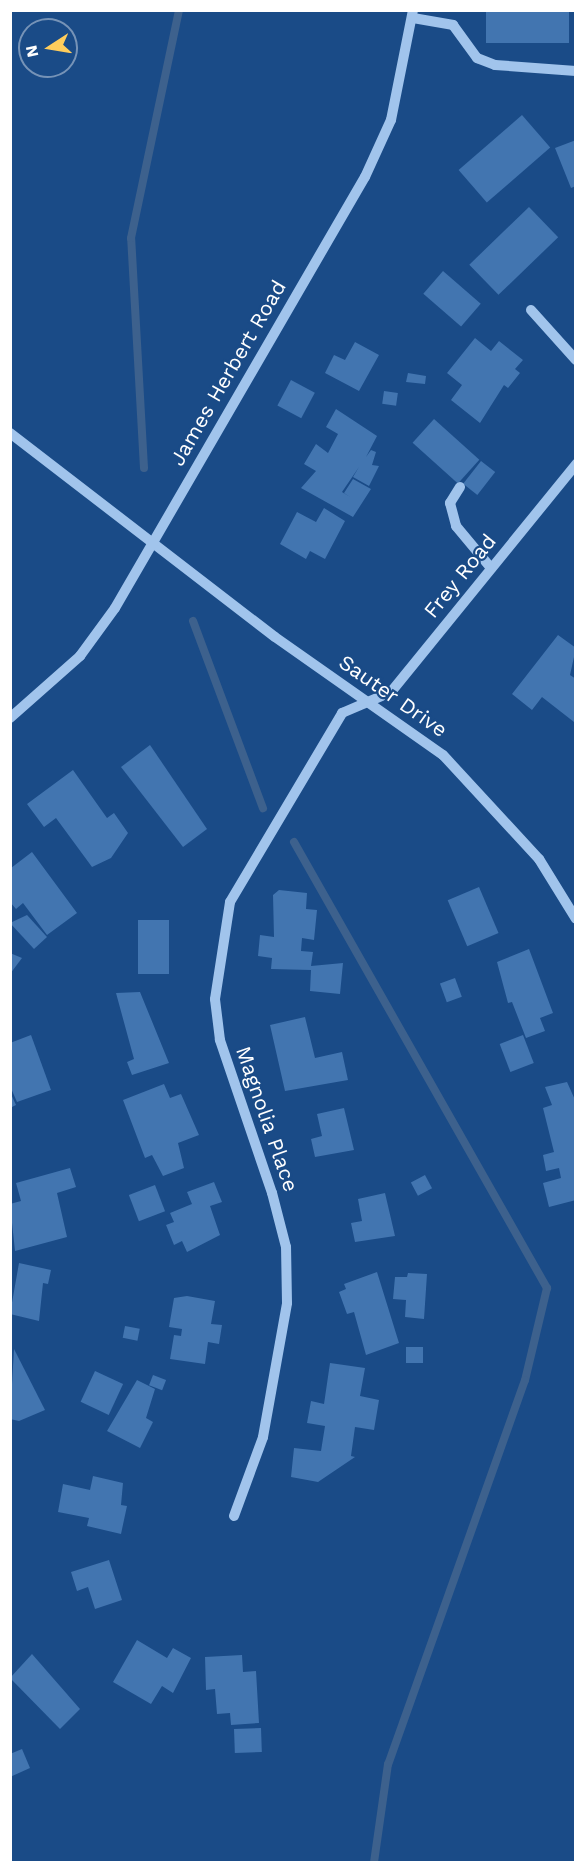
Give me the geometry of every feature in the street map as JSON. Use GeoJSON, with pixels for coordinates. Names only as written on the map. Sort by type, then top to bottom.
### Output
{"type":"FeatureCollection","features":[{"type":"Feature","properties":{"kind":"street"},"geometry":{"type":"LineString","coordinates":[[413,14],[453,25],[477,58],[495,65],[576,71]]}},
{"type":"Feature","properties":{"kind":"street","name":"James Herbert Road"},"geometry":{"type":"LineString","coordinates":[[10,718],[80,656],[151,542],[365,177],[391,120],[413,14]]}},
{"type":"Feature","properties":{"kind":"street"},"geometry":{"type":"LineString","coordinates":[[531,310],[574,355]]}},
{"type":"Feature","properties":{"kind":"street","name":"Sauter Drive"},"geometry":{"type":"LineString","coordinates":[[10,433],[151,542],[366,702],[416,734],[477,787],[539,858],[576,919]]}},
{"type":"Feature","properties":{"kind":"street","name":"Frey Road"},"geometry":{"type":"LineString","coordinates":[[366,702],[391,692],[576,464]]}},
{"type":"Feature","properties":{"kind":"street"},"geometry":{"type":"LineString","coordinates":[[460,487],[450,503],[456,526],[491,568]]}},
{"type":"Feature","properties":{"kind":"street","name":"Magnolia Place"},"geometry":{"type":"LineString","coordinates":[[234,1516],[262,1437],[287,1303],[286,1247],[272,1193],[220,1040],[215,999],[219,950],[230,902],[246,868],[342,713],[366,702]]}},
{"type":"Feature","properties":{"kind":"building"},"geometry":{"type":"Polygon","coordinates":[[[486,10],[569,10],[569,43],[486,43],[486,10]]]}},
{"type":"Feature","properties":{"kind":"building"},"geometry":{"type":"Polygon","coordinates":[[[522,115],[550,147],[487,203],[459,170],[522,115]]]}},
{"type":"Feature","properties":{"kind":"building"},"geometry":{"type":"Polygon","coordinates":[[[576,140],[576,186],[571,188],[555,148],[576,140]]]}},
{"type":"Feature","properties":{"kind":"building"},"geometry":{"type":"Polygon","coordinates":[[[529,207],[558,237],[498,295],[469,265],[529,207]]]}},
{"type":"Feature","properties":{"kind":"building"},"geometry":{"type":"Polygon","coordinates":[[[443,271],[481,304],[461,326],[423,294],[443,271]]]}},
{"type":"Feature","properties":{"kind":"building"},"geometry":{"type":"Polygon","coordinates":[[[475,338],[491,351],[499,341],[523,360],[515,369],[520,373],[508,388],[504,385],[480,423],[451,400],[462,385],[447,373],[475,338]]]}},
{"type":"Feature","properties":{"kind":"building"},"geometry":{"type":"Polygon","coordinates":[[[355,342],[379,355],[359,391],[325,373],[334,355],[345,360],[355,342]]]}},
{"type":"Feature","properties":{"kind":"building"},"geometry":{"type":"Polygon","coordinates":[[[408,373],[426,376],[425,384],[406,382],[408,373]]]}},
{"type":"Feature","properties":{"kind":"building"},"geometry":{"type":"Polygon","coordinates":[[[291,380],[315,393],[301,418],[277,406],[291,380]]]}},
{"type":"Feature","properties":{"kind":"building"},"geometry":{"type":"Polygon","coordinates":[[[384,391],[398,393],[396,406],[382,404],[384,391]]]}},
{"type":"Feature","properties":{"kind":"building"},"geometry":{"type":"Polygon","coordinates":[[[336,409],[377,436],[366,457],[371,450],[376,452],[372,465],[379,466],[369,486],[353,477],[359,467],[342,492],[350,497],[344,493],[353,479],[371,489],[353,517],[301,488],[316,471],[304,464],[316,444],[328,453],[338,434],[326,427],[336,409]]]}},
{"type":"Feature","properties":{"kind":"building"},"geometry":{"type":"Polygon","coordinates":[[[434,419],[479,460],[458,484],[413,443],[434,419]]]}},
{"type":"Feature","properties":{"kind":"building"},"geometry":{"type":"Polygon","coordinates":[[[481,461],[495,472],[477,495],[463,484],[481,461]]]}},
{"type":"Feature","properties":{"kind":"building"},"geometry":{"type":"Polygon","coordinates":[[[324,508],[345,521],[325,559],[310,551],[306,559],[280,544],[297,512],[316,522],[324,508]]]}},
{"type":"Feature","properties":{"kind":"building"},"geometry":{"type":"Polygon","coordinates":[[[558,635],[576,648],[570,675],[576,679],[574,722],[542,697],[532,710],[512,694],[558,635]]]}},
{"type":"Feature","properties":{"kind":"building"},"geometry":{"type":"Polygon","coordinates":[[[150,745],[207,829],[183,847],[121,767],[150,745]]]}},
{"type":"Feature","properties":{"kind":"building"},"geometry":{"type":"Polygon","coordinates":[[[73,770],[107,818],[114,813],[128,833],[111,858],[92,867],[56,818],[44,827],[27,804],[73,770]]]}},
{"type":"Feature","properties":{"kind":"building"},"geometry":{"type":"Polygon","coordinates":[[[32,852],[77,913],[47,935],[23,903],[16,909],[10,902],[11,868],[32,852]]]}},
{"type":"Feature","properties":{"kind":"building"},"geometry":{"type":"Polygon","coordinates":[[[479,887],[499,933],[467,946],[448,900],[479,887]]]}},
{"type":"Feature","properties":{"kind":"building"},"geometry":{"type":"Polygon","coordinates":[[[279,890],[307,893],[306,909],[317,910],[314,940],[302,938],[301,951],[313,952],[311,966],[343,963],[340,994],[310,991],[311,970],[271,969],[272,958],[258,956],[260,935],[274,937],[273,895],[279,890]]]}},
{"type":"Feature","properties":{"kind":"building"},"geometry":{"type":"Polygon","coordinates":[[[27,915],[47,937],[34,949],[10,923],[27,915]]]}},
{"type":"Feature","properties":{"kind":"building"},"geometry":{"type":"Polygon","coordinates":[[[138,920],[169,920],[169,974],[138,974],[138,920]]]}},
{"type":"Feature","properties":{"kind":"building"},"geometry":{"type":"Polygon","coordinates":[[[529,949],[553,1013],[540,1018],[545,1031],[526,1038],[512,1002],[508,1003],[497,962],[529,949]]]}},
{"type":"Feature","properties":{"kind":"building"},"geometry":{"type":"Polygon","coordinates":[[[10,953],[22,958],[10,974],[10,953]]]}},
{"type":"Feature","properties":{"kind":"building"},"geometry":{"type":"Polygon","coordinates":[[[455,978],[462,997],[447,1002],[440,983],[455,978]]]}},
{"type":"Feature","properties":{"kind":"building"},"geometry":{"type":"Polygon","coordinates":[[[140,992],[169,1063],[132,1075],[127,1062],[134,1059],[116,993],[140,992]]]}},
{"type":"Feature","properties":{"kind":"building"},"geometry":{"type":"Polygon","coordinates":[[[305,1017],[315,1058],[342,1052],[348,1080],[285,1091],[270,1025],[305,1017]]]}},
{"type":"Feature","properties":{"kind":"building"},"geometry":{"type":"Polygon","coordinates":[[[31,1035],[51,1090],[17,1102],[10,1086],[10,1043],[31,1035]]]}},
{"type":"Feature","properties":{"kind":"building"},"geometry":{"type":"Polygon","coordinates":[[[523,1035],[534,1063],[510,1072],[500,1044],[523,1035]]]}},
{"type":"Feature","properties":{"kind":"building"},"geometry":{"type":"Polygon","coordinates":[[[567,1082],[576,1102],[576,1200],[549,1207],[543,1183],[561,1178],[559,1168],[546,1171],[543,1155],[554,1152],[543,1108],[552,1105],[545,1087],[567,1082]]]}},
{"type":"Feature","properties":{"kind":"building"},"geometry":{"type":"Polygon","coordinates":[[[164,1084],[170,1098],[181,1094],[199,1135],[178,1143],[184,1168],[163,1176],[152,1155],[145,1158],[123,1100],[164,1084]]]}},
{"type":"Feature","properties":{"kind":"building"},"geometry":{"type":"Polygon","coordinates":[[[10,1092],[16,1105],[10,1108],[10,1092]]]}},
{"type":"Feature","properties":{"kind":"building"},"geometry":{"type":"Polygon","coordinates":[[[344,1108],[354,1150],[315,1157],[311,1139],[322,1136],[317,1114],[344,1108]]]}},
{"type":"Feature","properties":{"kind":"building"},"geometry":{"type":"Polygon","coordinates":[[[70,1168],[76,1187],[57,1193],[67,1237],[15,1251],[10,1204],[21,1201],[16,1183],[70,1168]]]}},
{"type":"Feature","properties":{"kind":"building"},"geometry":{"type":"Polygon","coordinates":[[[425,1175],[432,1188],[418,1196],[411,1183],[425,1175]]]}},
{"type":"Feature","properties":{"kind":"building"},"geometry":{"type":"Polygon","coordinates":[[[214,1182],[222,1202],[210,1206],[220,1235],[187,1252],[182,1241],[174,1245],[166,1225],[174,1222],[170,1213],[192,1204],[187,1192],[214,1182]]]}},
{"type":"Feature","properties":{"kind":"building"},"geometry":{"type":"Polygon","coordinates":[[[155,1185],[165,1211],[139,1221],[129,1195],[155,1185]]]}},
{"type":"Feature","properties":{"kind":"building"},"geometry":{"type":"Polygon","coordinates":[[[385,1193],[395,1236],[355,1242],[351,1223],[362,1221],[358,1199],[385,1193]]]}},
{"type":"Feature","properties":{"kind":"building"},"geometry":{"type":"Polygon","coordinates":[[[19,1263],[51,1270],[48,1284],[43,1283],[39,1321],[10,1314],[19,1263]]]}},
{"type":"Feature","properties":{"kind":"building"},"geometry":{"type":"Polygon","coordinates":[[[377,1272],[399,1343],[366,1355],[354,1312],[347,1314],[339,1292],[346,1289],[344,1284],[377,1272]]]}},
{"type":"Feature","properties":{"kind":"building"},"geometry":{"type":"Polygon","coordinates":[[[408,1273],[427,1274],[424,1319],[405,1317],[406,1300],[393,1299],[395,1277],[407,1277],[408,1273]]]}},
{"type":"Feature","properties":{"kind":"building"},"geometry":{"type":"Polygon","coordinates":[[[187,1296],[215,1301],[211,1324],[222,1325],[219,1344],[208,1342],[205,1364],[170,1359],[174,1335],[181,1336],[182,1329],[169,1327],[174,1298],[187,1296]]]}},
{"type":"Feature","properties":{"kind":"building"},"geometry":{"type":"Polygon","coordinates":[[[125,1326],[140,1329],[137,1341],[123,1338],[125,1326]]]}},
{"type":"Feature","properties":{"kind":"building"},"geometry":{"type":"Polygon","coordinates":[[[406,1347],[423,1347],[423,1363],[406,1363],[406,1347]]]}},
{"type":"Feature","properties":{"kind":"building"},"geometry":{"type":"Polygon","coordinates":[[[14,1349],[45,1410],[19,1421],[10,1419],[14,1349]]]}},
{"type":"Feature","properties":{"kind":"building"},"geometry":{"type":"Polygon","coordinates":[[[330,1363],[365,1368],[360,1396],[379,1400],[374,1430],[355,1427],[351,1456],[355,1457],[318,1482],[291,1477],[294,1448],[321,1451],[325,1426],[307,1423],[311,1401],[324,1404],[330,1363]]]}},
{"type":"Feature","properties":{"kind":"building"},"geometry":{"type":"Polygon","coordinates":[[[95,1371],[123,1384],[109,1415],[81,1402],[95,1371]]]}},
{"type":"Feature","properties":{"kind":"building"},"geometry":{"type":"Polygon","coordinates":[[[153,1375],[166,1380],[162,1390],[149,1385],[153,1375]]]}},
{"type":"Feature","properties":{"kind":"building"},"geometry":{"type":"Polygon","coordinates":[[[137,1380],[155,1389],[146,1418],[153,1422],[140,1448],[107,1431],[137,1380]]]}},
{"type":"Feature","properties":{"kind":"building"},"geometry":{"type":"Polygon","coordinates":[[[93,1476],[123,1483],[121,1505],[127,1506],[121,1534],[87,1526],[89,1518],[58,1512],[63,1484],[90,1490],[93,1476]]]}},
{"type":"Feature","properties":{"kind":"building"},"geometry":{"type":"Polygon","coordinates":[[[109,1560],[122,1600],[95,1609],[88,1587],[77,1591],[71,1572],[109,1560]]]}},
{"type":"Feature","properties":{"kind":"building"},"geometry":{"type":"Polygon","coordinates":[[[137,1640],[167,1658],[173,1648],[191,1658],[173,1693],[162,1686],[151,1704],[113,1682],[137,1640]]]}},
{"type":"Feature","properties":{"kind":"building"},"geometry":{"type":"Polygon","coordinates":[[[32,1654],[80,1709],[60,1729],[10,1678],[32,1654]]]}},
{"type":"Feature","properties":{"kind":"building"},"geometry":{"type":"Polygon","coordinates":[[[242,1655],[243,1672],[256,1671],[259,1723],[231,1725],[230,1713],[217,1714],[215,1689],[206,1690],[205,1657],[242,1655]]]}},
{"type":"Feature","properties":{"kind":"building"},"geometry":{"type":"Polygon","coordinates":[[[261,1728],[262,1752],[235,1753],[234,1729],[261,1728]]]}},
{"type":"Feature","properties":{"kind":"building"},"geometry":{"type":"Polygon","coordinates":[[[22,1749],[30,1768],[10,1777],[10,1754],[22,1749]]]}},
{"type":"Feature","properties":{"kind":"waterway"},"geometry":{"type":"LineString","coordinates":[[144,468],[131,238],[179,10]]}},
{"type":"Feature","properties":{"kind":"waterway"},"geometry":{"type":"LineString","coordinates":[[193,621],[263,808]]}},
{"type":"Feature","properties":{"kind":"waterway"},"geometry":{"type":"LineString","coordinates":[[294,842],[547,1288],[525,1380],[388,1764],[374,1862]]}}]}
